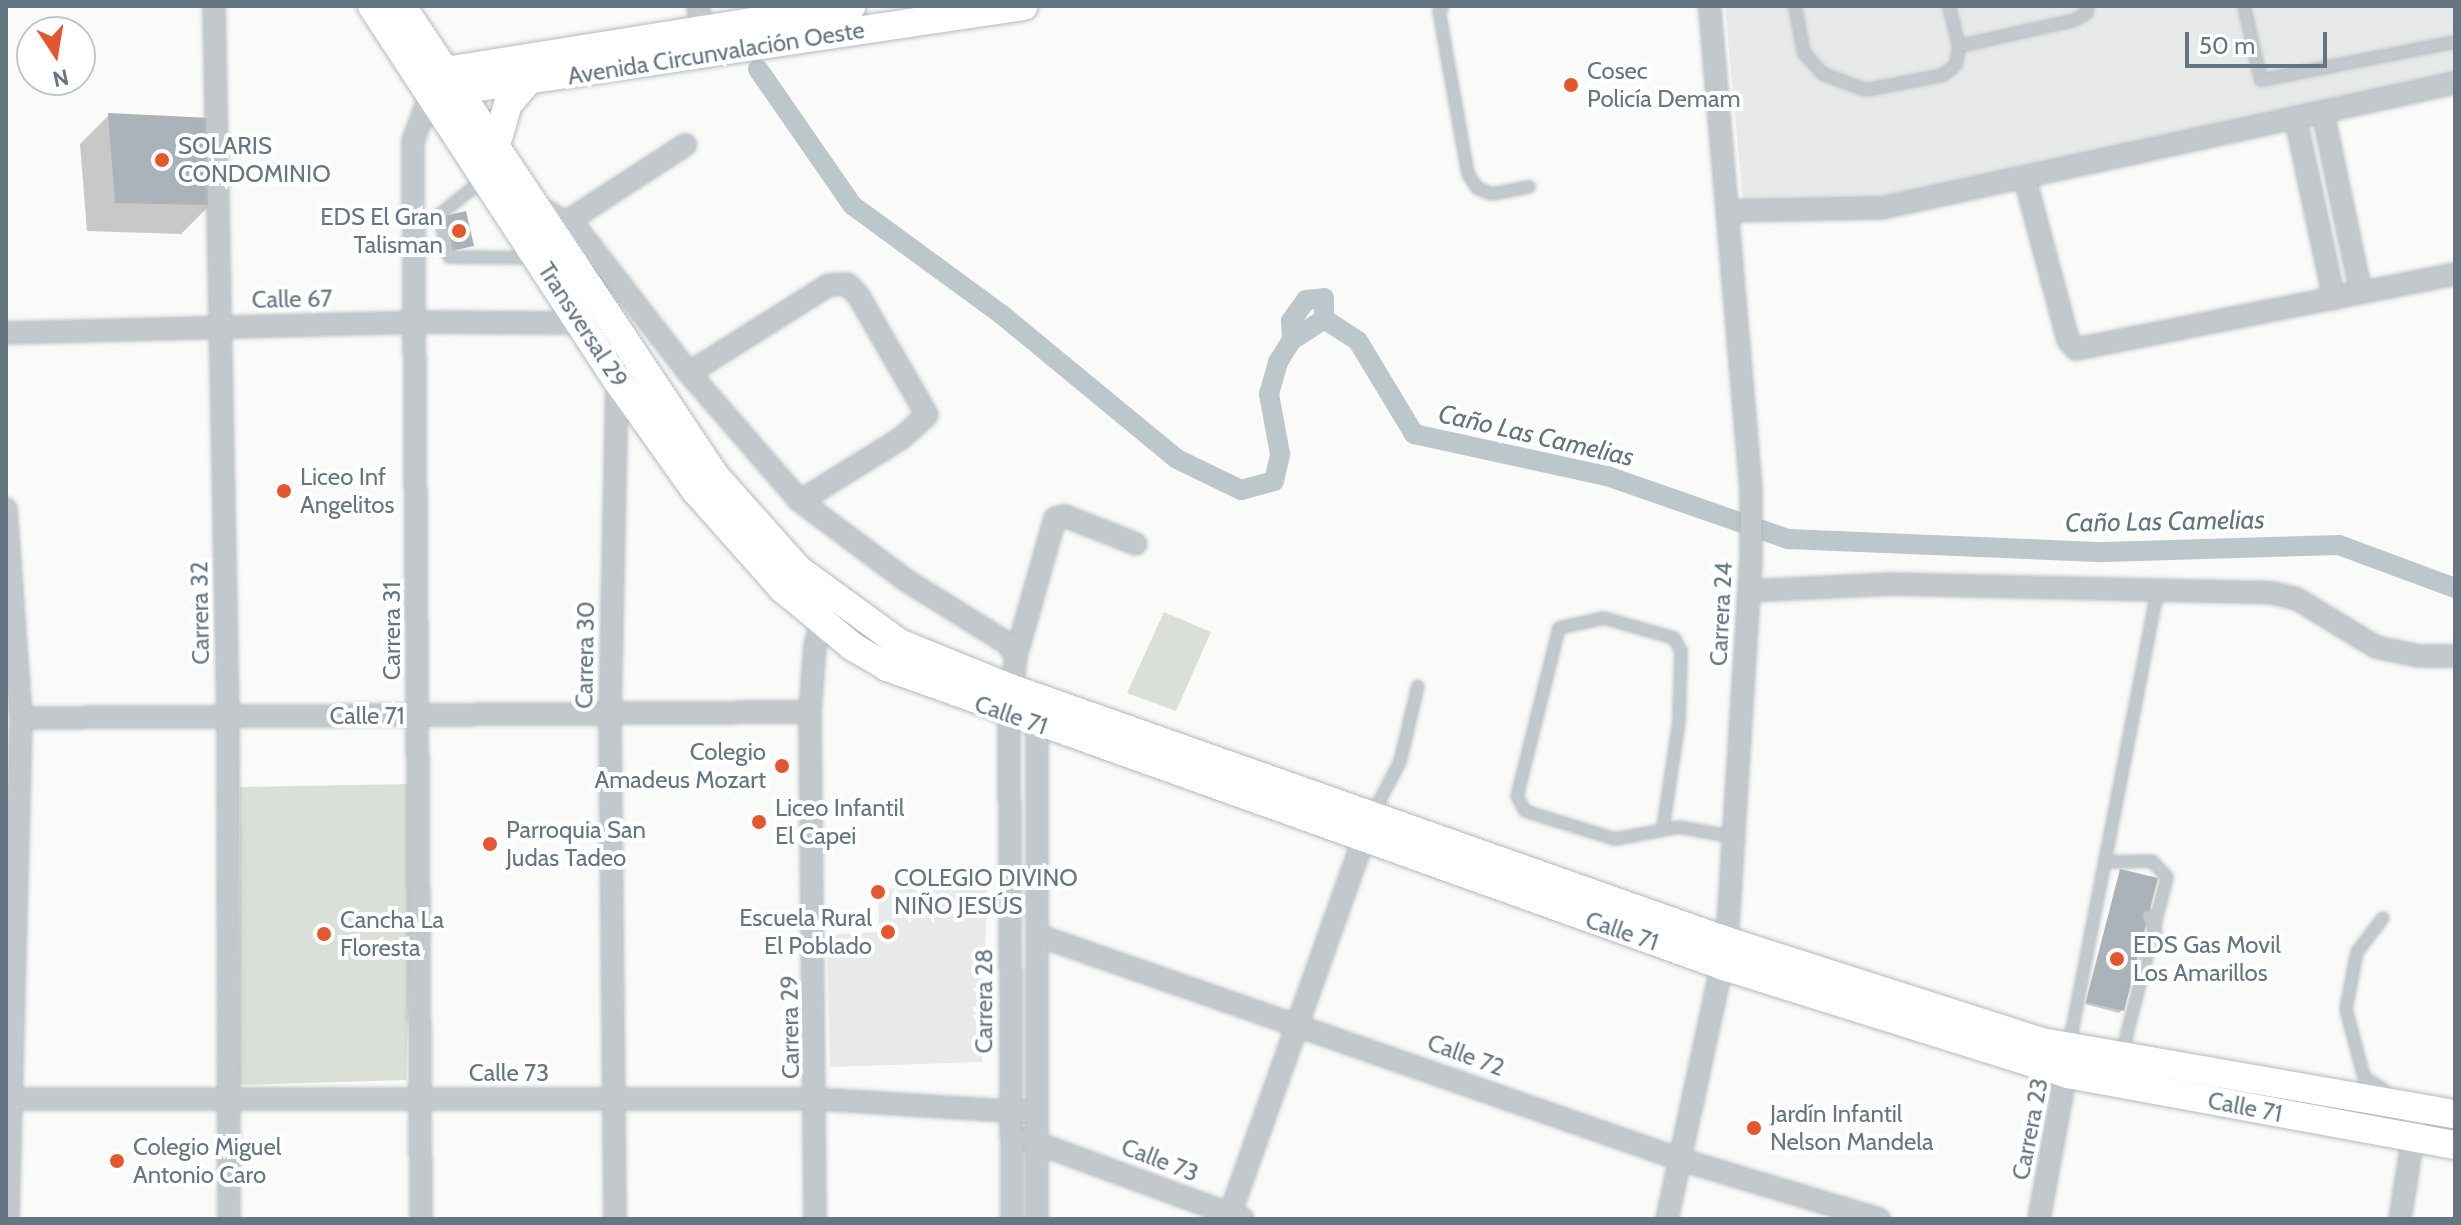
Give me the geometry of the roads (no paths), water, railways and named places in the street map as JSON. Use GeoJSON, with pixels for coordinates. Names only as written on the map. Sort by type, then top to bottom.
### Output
{"type":"FeatureCollection","features":[{"type":"Feature","properties":{"kind":"main road","name":"Transversal 29"},"geometry":{"type":"LineString","coordinates":[[372,6],[437,83],[496,163],[532,202],[716,477],[825,610]]}},
{"type":"Feature","properties":{"kind":"main road","name":"Transversal 29"},"geometry":{"type":"LineString","coordinates":[[402,6],[437,83]]}},
{"type":"Feature","properties":{"kind":"main road","name":"Avenida Circunvalación Oeste"},"geometry":{"type":"LineString","coordinates":[[437,83],[700,17],[852,6]]}},
{"type":"Feature","properties":{"kind":"main road","name":"Avenida Circunvalación Oeste"},"geometry":{"type":"LineString","coordinates":[[437,83],[527,82],[1024,6]]}},
{"type":"Feature","properties":{"kind":"main road"},"geometry":{"type":"LineString","coordinates":[[496,163],[502,117],[527,82]]}},
{"type":"Feature","properties":{"kind":"main road","name":"Transversal 29"},"geometry":{"type":"LineString","coordinates":[[496,163],[540,258],[617,380],[738,542],[825,610]]}},
{"type":"Feature","properties":{"kind":"main road","name":"Calle 71"},"geometry":{"type":"LineString","coordinates":[[825,610],[899,643],[1023,706],[1725,954],[2068,1062],[2455,1145]]}},
{"type":"Feature","properties":{"kind":"main road","name":"Calle 71"},"geometry":{"type":"LineString","coordinates":[[2068,1062],[2120,1059],[2455,1114]]}},
{"type":"Feature","properties":{"kind":"street","name":"Carrera 32"},"geometry":{"type":"LineString","coordinates":[[214,6],[228,716],[229,1219]]}},
{"type":"Feature","properties":{"kind":"street","name":"Carrera 24"},"geometry":{"type":"LineString","coordinates":[[1667,1219],[1725,954],[1751,555],[1751,489],[1710,6]]}},
{"type":"Feature","properties":{"kind":"street","name":"Carrera 31"},"geometry":{"type":"LineString","coordinates":[[421,1219],[413,141],[437,83]]}},
{"type":"Feature","properties":{"kind":"street"},"geometry":{"type":"LineString","coordinates":[[1729,211],[1882,208],[2455,83]]}},
{"type":"Feature","properties":{"kind":"street"},"geometry":{"type":"LineString","coordinates":[[2323,113],[2361,293]]}},
{"type":"Feature","properties":{"kind":"street"},"geometry":{"type":"LineString","coordinates":[[2296,120],[2334,299]]}},
{"type":"Feature","properties":{"kind":"street"},"geometry":{"type":"LineString","coordinates":[[568,221],[685,145]]}},
{"type":"Feature","properties":{"kind":"street"},"geometry":{"type":"LineString","coordinates":[[2025,179],[2068,340],[2076,349],[2455,274]]}},
{"type":"Feature","properties":{"kind":"street"},"geometry":{"type":"LineString","coordinates":[[532,202],[568,221],[689,373],[800,501],[907,581],[1007,643],[1016,656]]}},
{"type":"Feature","properties":{"kind":"street"},"geometry":{"type":"LineString","coordinates":[[689,373],[829,285],[847,284],[858,295],[927,415],[900,439],[800,501]]}},
{"type":"Feature","properties":{"kind":"street","name":"Calle 67"},"geometry":{"type":"LineString","coordinates":[[6,333],[416,322],[579,323]]}},
{"type":"Feature","properties":{"kind":"street","name":"Carrera 30"},"geometry":{"type":"LineString","coordinates":[[615,1219],[610,715],[617,380]]}},
{"type":"Feature","properties":{"kind":"street"},"geometry":{"type":"LineString","coordinates":[[6,509],[21,718],[8,1219]]}},
{"type":"Feature","properties":{"kind":"street"},"geometry":{"type":"LineString","coordinates":[[1037,1219],[1037,935],[1023,706],[1016,656],[1055,518],[1065,516],[1136,544]]}},
{"type":"Feature","properties":{"kind":"street"},"geometry":{"type":"LineString","coordinates":[[1749,591],[1891,584],[2273,593],[2297,599],[2376,647],[2419,656],[2455,656]]}},
{"type":"Feature","properties":{"kind":"street","name":"Carrera 29"},"geometry":{"type":"LineString","coordinates":[[815,1219],[817,1099],[810,712],[825,610]]}},
{"type":"Feature","properties":{"kind":"street","name":"Carrera 28"},"geometry":{"type":"LineString","coordinates":[[1012,1219],[1011,1110],[1023,706]]}},
{"type":"Feature","properties":{"kind":"street","name":"Calle 71"},"geometry":{"type":"LineString","coordinates":[[21,718],[810,712]]}},
{"type":"Feature","properties":{"kind":"street"},"geometry":{"type":"LineString","coordinates":[[1237,1216],[1298,1023],[1368,827]]}},
{"type":"Feature","properties":{"kind":"street","name":"Calle 72"},"geometry":{"type":"LineString","coordinates":[[1037,935],[1298,1023],[1682,1160],[1879,1219]]}},
{"type":"Feature","properties":{"kind":"street","name":"Carrera 23"},"geometry":{"type":"LineString","coordinates":[[2039,1219],[2068,1062]]}},
{"type":"Feature","properties":{"kind":"street","name":"Calle 73"},"geometry":{"type":"LineString","coordinates":[[9,1099],[817,1099],[1037,1113]]}},
{"type":"Feature","properties":{"kind":"street"},"geometry":{"type":"LineString","coordinates":[[2400,1219],[2417,1108]]}},
{"type":"Feature","properties":{"kind":"street","name":"Calle 73"},"geometry":{"type":"LineString","coordinates":[[1011,1135],[1037,1141],[1237,1216]]}},
{"type":"Feature","properties":{"kind":"lane"},"geometry":{"type":"LineString","coordinates":[[1443,6],[1439,11],[1468,174],[1477,188],[1492,194],[1529,187]]}},
{"type":"Feature","properties":{"kind":"lane"},"geometry":{"type":"LineString","coordinates":[[1795,6],[1804,53],[1823,74],[1843,86],[1866,90],[1943,75],[1956,65],[1959,46],[1949,6]]}},
{"type":"Feature","properties":{"kind":"lane"},"geometry":{"type":"LineString","coordinates":[[1959,46],[2075,20],[2087,13],[2087,6]]}},
{"type":"Feature","properties":{"kind":"lane"},"geometry":{"type":"LineString","coordinates":[[2248,7],[2261,80],[2455,42]]}},
{"type":"Feature","properties":{"kind":"lane"},"geometry":{"type":"LineString","coordinates":[[496,163],[439,215],[449,257],[540,258]]}},
{"type":"Feature","properties":{"kind":"lane"},"geometry":{"type":"LineString","coordinates":[[2068,1062],[2158,589]]}},
{"type":"Feature","properties":{"kind":"lane"},"geometry":{"type":"LineString","coordinates":[[1663,828],[1679,721],[1681,651],[1674,638],[1604,618],[1559,628],[1517,796],[1521,804],[1534,815],[1615,839],[1640,838],[1663,828],[1734,837]]}},
{"type":"Feature","properties":{"kind":"lane"},"geometry":{"type":"LineString","coordinates":[[1368,827],[1400,762],[1418,686]]}},
{"type":"Feature","properties":{"kind":"lane"},"geometry":{"type":"LineString","coordinates":[[2107,862],[2130,858],[2159,863],[2164,869],[2156,931],[2120,1059]]}},
{"type":"Feature","properties":{"kind":"lane"},"geometry":{"type":"LineString","coordinates":[[2095,916],[2109,910]]}},
{"type":"Feature","properties":{"kind":"lane"},"geometry":{"type":"LineString","coordinates":[[2148,916],[2156,931]]}},
{"type":"Feature","properties":{"kind":"lane"},"geometry":{"type":"LineString","coordinates":[[2383,918],[2357,952],[2349,975],[2349,1030],[2364,1077],[2417,1108]]}},
{"type":"Feature","properties":{"kind":"waterway","name":"Caño Las Camelias"},"geometry":{"type":"LineString","coordinates":[[758,69],[852,205],[1001,314],[1177,459],[1241,490],[1274,481],[1280,454],[1269,394],[1278,362],[1292,340],[1324,319],[1358,341],[1414,434],[1607,476],[1788,539],[2104,552],[2339,545],[2455,588]]}},
{"type":"Feature","properties":{"kind":"waterway"},"geometry":{"type":"LineString","coordinates":[[1292,340],[1291,321],[1306,300],[1324,298],[1324,319]]}},
{"type":"Feature","properties":{"kind":"place","name":"Cosec Policía Demam"},"geometry":{"type":"Point","coordinates":[1571,85]}},
{"type":"Feature","properties":{"kind":"place","name":"SOLARIS CONDOMINIO"},"geometry":{"type":"Point","coordinates":[162,160]}},
{"type":"Feature","properties":{"kind":"place","name":"EDS El Gran Talisman"},"geometry":{"type":"Point","coordinates":[459,231]}},
{"type":"Feature","properties":{"kind":"place","name":"Liceo Inf Angelitos"},"geometry":{"type":"Point","coordinates":[284,491]}},
{"type":"Feature","properties":{"kind":"place","name":"Colegio Amadeus Mozart"},"geometry":{"type":"Point","coordinates":[782,766]}},
{"type":"Feature","properties":{"kind":"place","name":"Liceo Infantil El Capei"},"geometry":{"type":"Point","coordinates":[759,822]}},
{"type":"Feature","properties":{"kind":"place","name":"Parroquia San Judas Tadeo"},"geometry":{"type":"Point","coordinates":[490,844]}},
{"type":"Feature","properties":{"kind":"place","name":"COLEGIO DIVINO NIÑO JESÚS"},"geometry":{"type":"Point","coordinates":[878,892]}},
{"type":"Feature","properties":{"kind":"place","name":"Escuela Rural El Poblado"},"geometry":{"type":"Point","coordinates":[888,932]}},
{"type":"Feature","properties":{"kind":"place","name":"Cancha La Floresta"},"geometry":{"type":"Point","coordinates":[324,934]}},
{"type":"Feature","properties":{"kind":"place","name":"EDS Gas Movil Los Amarillos"},"geometry":{"type":"Point","coordinates":[2117,959]}},
{"type":"Feature","properties":{"kind":"place","name":"Jardín Infantil Nelson Mandela"},"geometry":{"type":"Point","coordinates":[1754,1128]}},
{"type":"Feature","properties":{"kind":"place","name":"Colegio Miguel Antonio Caro"},"geometry":{"type":"Point","coordinates":[117,1161]}}]}
